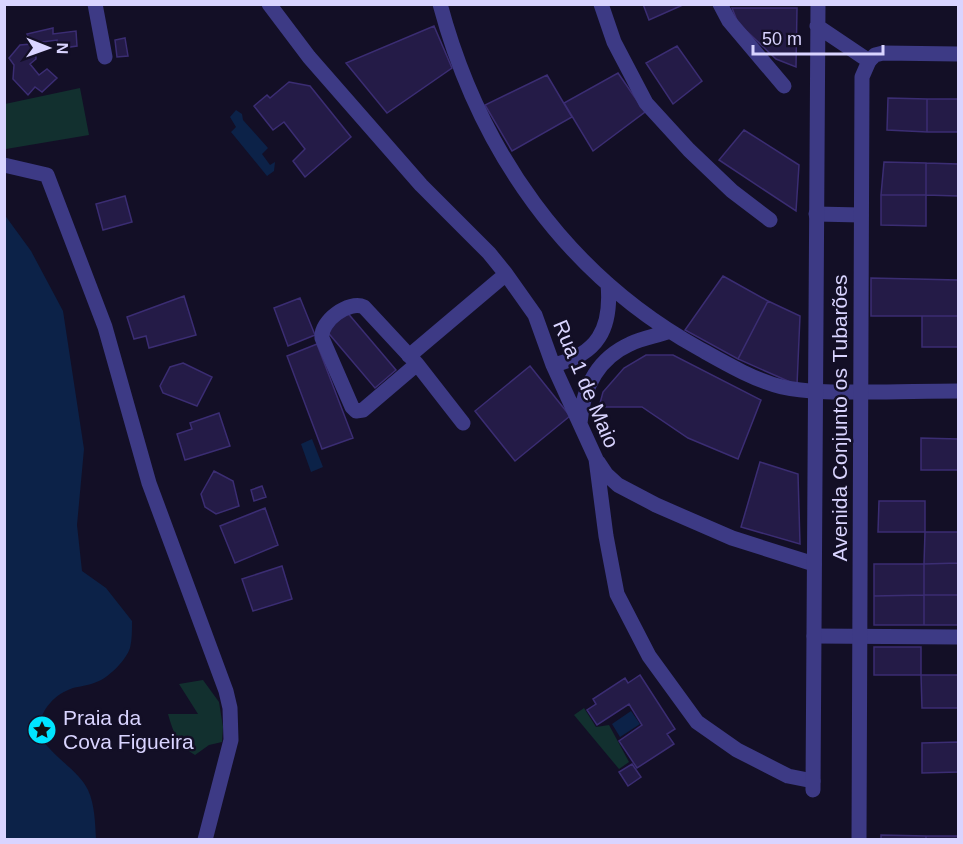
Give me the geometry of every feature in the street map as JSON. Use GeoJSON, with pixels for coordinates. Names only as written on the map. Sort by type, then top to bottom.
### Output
{"type":"FeatureCollection","features":[{"type":"Feature","properties":{"kind":"street"},"geometry":{"type":"LineString","coordinates":[[94,4],[105,57]]}},
{"type":"Feature","properties":{"kind":"street","name":"Rua 1 de Maio"},"geometry":{"type":"LineString","coordinates":[[269,4],[309,57],[421,185],[489,253],[534,315],[553,364],[596,459],[606,536],[617,594],[649,656],[697,722],[737,750],[777,771],[813,786]]}},
{"type":"Feature","properties":{"kind":"street"},"geometry":{"type":"LineString","coordinates":[[440,4],[448,36],[468,88],[502,157],[533,203],[561,237],[608,284],[670,331],[712,356],[780,386],[814,392],[958,391]]}},
{"type":"Feature","properties":{"kind":"street"},"geometry":{"type":"LineString","coordinates":[[602,4],[614,42],[646,103],[723,183],[770,220]]}},
{"type":"Feature","properties":{"kind":"street"},"geometry":{"type":"LineString","coordinates":[[720,4],[729,21],[784,86]]}},
{"type":"Feature","properties":{"kind":"street","name":"Avenida Conjunto os Tubarões"},"geometry":{"type":"LineString","coordinates":[[813,786],[818,4]]}},
{"type":"Feature","properties":{"kind":"street"},"geometry":{"type":"LineString","coordinates":[[818,26],[869,61],[883,53],[958,54]]}},
{"type":"Feature","properties":{"kind":"street","name":"Avenida Conjunto os Tubarões"},"geometry":{"type":"LineString","coordinates":[[859,840],[862,77],[869,61]]}},
{"type":"Feature","properties":{"kind":"street"},"geometry":{"type":"LineString","coordinates":[[4,165],[47,175],[105,327],[149,483],[226,691],[230,708],[231,740],[205,840]]}},
{"type":"Feature","properties":{"kind":"street"},"geometry":{"type":"LineString","coordinates":[[816,214],[861,215]]}},
{"type":"Feature","properties":{"kind":"street"},"geometry":{"type":"LineString","coordinates":[[463,423],[413,360],[364,307],[357,304],[349,306],[325,324],[321,331],[352,407],[356,411],[363,410],[413,360],[506,274]]}},
{"type":"Feature","properties":{"kind":"street"},"geometry":{"type":"LineString","coordinates":[[553,364],[582,355],[602,333],[608,318],[610,303],[608,284]]}},
{"type":"Feature","properties":{"kind":"street"},"geometry":{"type":"LineString","coordinates":[[580,423],[582,403],[588,384],[599,367],[614,353],[632,343],[670,331]]}},
{"type":"Feature","properties":{"kind":"street"},"geometry":{"type":"LineString","coordinates":[[596,459],[606,474],[618,485],[656,505],[732,538],[814,564]]}},
{"type":"Feature","properties":{"kind":"street"},"geometry":{"type":"LineString","coordinates":[[814,636],[958,637]]}},
{"type":"Feature","properties":{"kind":"green space"},"geometry":{"type":"Polygon","coordinates":[[[80,88],[89,135],[6,149],[5,104],[80,88]]]}},
{"type":"Feature","properties":{"kind":"green space"},"geometry":{"type":"Polygon","coordinates":[[[203,680],[219,702],[223,727],[222,742],[209,745],[195,755],[177,738],[168,714],[198,714],[179,684],[203,680]]]}},
{"type":"Feature","properties":{"kind":"green space"},"geometry":{"type":"Polygon","coordinates":[[[584,708],[596,727],[609,725],[629,762],[619,769],[574,715],[584,708]]]}},
{"type":"Feature","properties":{"kind":"water"},"geometry":{"type":"Polygon","coordinates":[[[236,110],[242,114],[243,120],[268,148],[262,154],[270,165],[275,162],[274,171],[267,176],[231,132],[236,127],[230,117],[236,110]]]}},
{"type":"Feature","properties":{"kind":"water"},"geometry":{"type":"Polygon","coordinates":[[[4,214],[31,251],[63,311],[84,449],[77,525],[82,571],[106,588],[132,621],[130,648],[117,667],[99,681],[60,694],[50,703],[40,721],[40,735],[44,743],[76,774],[88,790],[93,808],[96,839],[5,839],[4,214]]]}},
{"type":"Feature","properties":{"kind":"water"},"geometry":{"type":"Polygon","coordinates":[[[312,439],[323,467],[311,472],[301,444],[312,439]]]}},
{"type":"Feature","properties":{"kind":"water"},"geometry":{"type":"Polygon","coordinates":[[[631,711],[640,724],[620,737],[612,724],[631,711]]]}},
{"type":"Feature","properties":{"kind":"building"},"geometry":{"type":"Polygon","coordinates":[[[643,4],[685,4],[649,20],[643,4]]]}},
{"type":"Feature","properties":{"kind":"building"},"geometry":{"type":"Polygon","coordinates":[[[732,8],[797,8],[796,67],[776,59],[738,23],[732,8]]]}},
{"type":"Feature","properties":{"kind":"building"},"geometry":{"type":"Polygon","coordinates":[[[434,26],[452,68],[387,113],[346,63],[434,26]]]}},
{"type":"Feature","properties":{"kind":"building"},"geometry":{"type":"Polygon","coordinates":[[[53,28],[53,34],[76,31],[77,46],[57,49],[57,40],[35,43],[36,59],[30,64],[39,75],[47,69],[57,78],[42,92],[35,87],[28,95],[13,79],[14,65],[9,58],[20,45],[31,44],[27,34],[53,28]]]}},
{"type":"Feature","properties":{"kind":"building"},"geometry":{"type":"Polygon","coordinates":[[[125,38],[128,56],[117,57],[115,40],[125,38]]]}},
{"type":"Feature","properties":{"kind":"building"},"geometry":{"type":"Polygon","coordinates":[[[677,46],[702,81],[673,104],[646,63],[677,46]]]}},
{"type":"Feature","properties":{"kind":"building"},"geometry":{"type":"Polygon","coordinates":[[[618,73],[645,112],[593,151],[564,103],[618,73]]]}},
{"type":"Feature","properties":{"kind":"building"},"geometry":{"type":"Polygon","coordinates":[[[547,75],[572,117],[512,151],[485,105],[547,75]]]}},
{"type":"Feature","properties":{"kind":"building"},"geometry":{"type":"Polygon","coordinates":[[[289,82],[310,86],[351,137],[305,177],[293,161],[305,149],[284,122],[273,130],[254,106],[267,95],[270,98],[289,82]]]}},
{"type":"Feature","properties":{"kind":"building"},"geometry":{"type":"Polygon","coordinates":[[[888,98],[927,99],[927,132],[887,130],[888,98]]]}},
{"type":"Feature","properties":{"kind":"building"},"geometry":{"type":"Polygon","coordinates":[[[927,99],[958,99],[958,132],[927,132],[927,99]]]}},
{"type":"Feature","properties":{"kind":"building"},"geometry":{"type":"Polygon","coordinates":[[[744,130],[799,165],[796,211],[719,160],[744,130]]]}},
{"type":"Feature","properties":{"kind":"building"},"geometry":{"type":"Polygon","coordinates":[[[884,162],[926,163],[926,195],[881,195],[884,162]]]}},
{"type":"Feature","properties":{"kind":"building"},"geometry":{"type":"Polygon","coordinates":[[[926,163],[958,164],[958,196],[926,195],[926,163]]]}},
{"type":"Feature","properties":{"kind":"building"},"geometry":{"type":"Polygon","coordinates":[[[881,195],[926,195],[926,226],[881,225],[881,195]]]}},
{"type":"Feature","properties":{"kind":"building"},"geometry":{"type":"Polygon","coordinates":[[[125,196],[132,222],[103,230],[96,204],[125,196]]]}},
{"type":"Feature","properties":{"kind":"building"},"geometry":{"type":"Polygon","coordinates":[[[723,276],[768,301],[738,359],[685,330],[723,276]]]}},
{"type":"Feature","properties":{"kind":"building"},"geometry":{"type":"Polygon","coordinates":[[[871,278],[958,280],[958,316],[871,316],[871,278]]]}},
{"type":"Feature","properties":{"kind":"building"},"geometry":{"type":"Polygon","coordinates":[[[184,296],[196,335],[149,348],[146,336],[134,339],[127,317],[184,296]]]}},
{"type":"Feature","properties":{"kind":"building"},"geometry":{"type":"Polygon","coordinates":[[[300,298],[315,335],[288,346],[274,308],[300,298]]]}},
{"type":"Feature","properties":{"kind":"building"},"geometry":{"type":"Polygon","coordinates":[[[768,301],[800,316],[797,385],[738,359],[768,301]]]}},
{"type":"Feature","properties":{"kind":"building"},"geometry":{"type":"Polygon","coordinates":[[[346,311],[396,370],[375,388],[325,329],[346,311]]]}},
{"type":"Feature","properties":{"kind":"building"},"geometry":{"type":"Polygon","coordinates":[[[922,316],[958,316],[958,347],[922,347],[922,316]]]}},
{"type":"Feature","properties":{"kind":"building"},"geometry":{"type":"Polygon","coordinates":[[[317,344],[353,438],[322,449],[287,356],[317,344]]]}},
{"type":"Feature","properties":{"kind":"building"},"geometry":{"type":"Polygon","coordinates":[[[646,355],[673,355],[761,400],[738,459],[688,438],[642,407],[599,407],[603,392],[624,368],[646,355]]]}},
{"type":"Feature","properties":{"kind":"building"},"geometry":{"type":"Polygon","coordinates":[[[183,363],[212,377],[197,406],[163,393],[160,386],[170,367],[183,363]]]}},
{"type":"Feature","properties":{"kind":"building"},"geometry":{"type":"Polygon","coordinates":[[[530,366],[570,416],[515,461],[475,411],[530,366]]]}},
{"type":"Feature","properties":{"kind":"building"},"geometry":{"type":"Polygon","coordinates":[[[219,413],[230,446],[185,460],[177,434],[192,429],[190,423],[219,413]]]}},
{"type":"Feature","properties":{"kind":"building"},"geometry":{"type":"Polygon","coordinates":[[[921,438],[958,439],[958,470],[921,470],[921,438]]]}},
{"type":"Feature","properties":{"kind":"building"},"geometry":{"type":"Polygon","coordinates":[[[760,462],[798,474],[800,544],[741,527],[760,462]]]}},
{"type":"Feature","properties":{"kind":"building"},"geometry":{"type":"Polygon","coordinates":[[[214,471],[233,481],[239,506],[216,514],[205,507],[201,494],[214,471]]]}},
{"type":"Feature","properties":{"kind":"building"},"geometry":{"type":"Polygon","coordinates":[[[262,486],[266,497],[254,501],[251,490],[262,486]]]}},
{"type":"Feature","properties":{"kind":"building"},"geometry":{"type":"Polygon","coordinates":[[[879,501],[925,501],[925,532],[878,532],[879,501]]]}},
{"type":"Feature","properties":{"kind":"building"},"geometry":{"type":"Polygon","coordinates":[[[265,508],[278,545],[235,563],[220,526],[265,508]]]}},
{"type":"Feature","properties":{"kind":"building"},"geometry":{"type":"Polygon","coordinates":[[[925,532],[958,532],[958,563],[924,564],[925,532]]]}},
{"type":"Feature","properties":{"kind":"building"},"geometry":{"type":"Polygon","coordinates":[[[958,563],[958,595],[924,595],[924,564],[958,563]]]}},
{"type":"Feature","properties":{"kind":"building"},"geometry":{"type":"Polygon","coordinates":[[[874,564],[924,564],[924,595],[874,596],[874,564]]]}},
{"type":"Feature","properties":{"kind":"building"},"geometry":{"type":"Polygon","coordinates":[[[282,566],[292,599],[253,611],[242,579],[282,566]]]}},
{"type":"Feature","properties":{"kind":"building"},"geometry":{"type":"Polygon","coordinates":[[[924,595],[924,625],[874,625],[874,596],[924,595]]]}},
{"type":"Feature","properties":{"kind":"building"},"geometry":{"type":"Polygon","coordinates":[[[924,595],[958,595],[958,625],[924,625],[924,595]]]}},
{"type":"Feature","properties":{"kind":"building"},"geometry":{"type":"Polygon","coordinates":[[[874,647],[921,647],[921,675],[874,675],[874,647]]]}},
{"type":"Feature","properties":{"kind":"building"},"geometry":{"type":"Polygon","coordinates":[[[640,675],[675,729],[667,734],[674,744],[637,768],[619,741],[642,725],[629,704],[597,725],[587,710],[596,704],[593,699],[625,678],[628,683],[640,675]]]}},
{"type":"Feature","properties":{"kind":"building"},"geometry":{"type":"Polygon","coordinates":[[[921,675],[958,675],[958,708],[922,708],[921,675]]]}},
{"type":"Feature","properties":{"kind":"building"},"geometry":{"type":"Polygon","coordinates":[[[958,742],[958,772],[922,773],[922,743],[958,742]]]}},
{"type":"Feature","properties":{"kind":"building"},"geometry":{"type":"Polygon","coordinates":[[[632,764],[641,777],[628,786],[619,772],[632,764]]]}},
{"type":"Feature","properties":{"kind":"building"},"geometry":{"type":"Polygon","coordinates":[[[881,835],[926,836],[926,840],[881,840],[881,835]]]}},
{"type":"Feature","properties":{"kind":"building"},"geometry":{"type":"Polygon","coordinates":[[[926,836],[958,836],[958,840],[926,840],[926,836]]]}},
{"type":"Feature","properties":{"kind":"place","name":"Praia da Cova Figueira"},"geometry":{"type":"Point","coordinates":[42,730]}}]}
